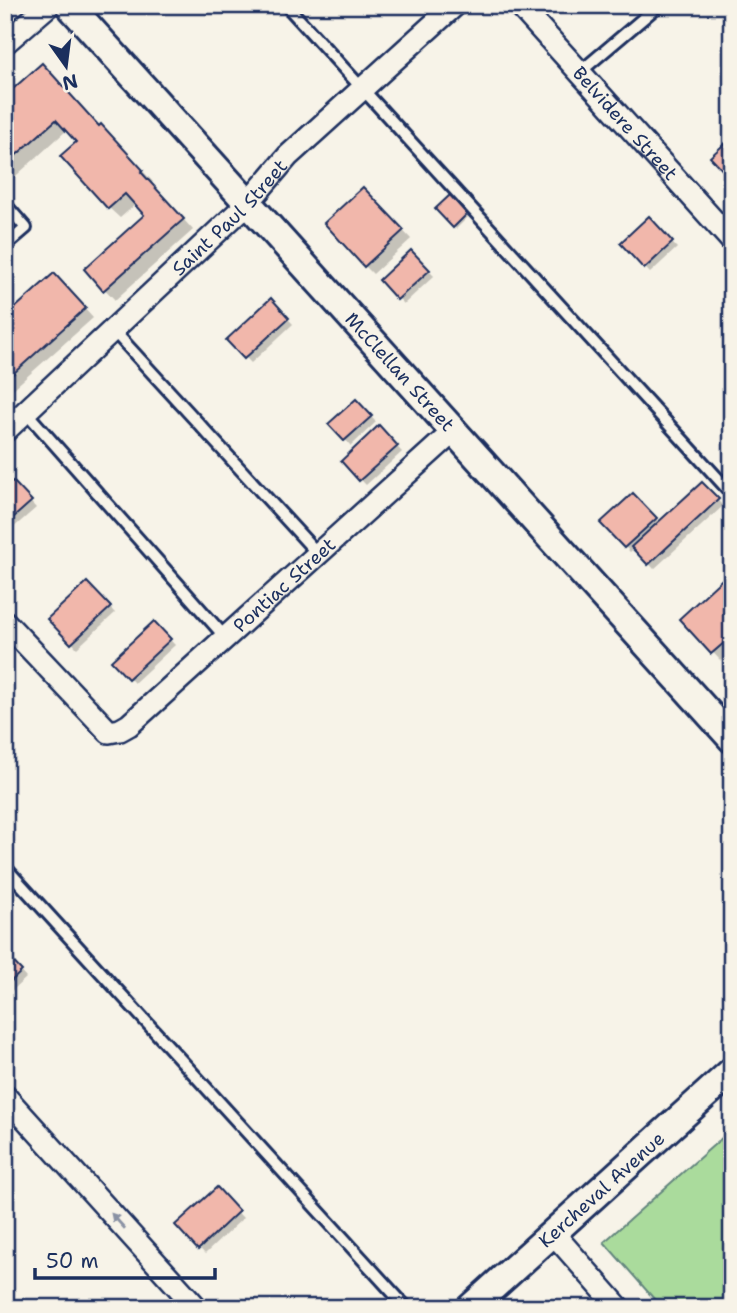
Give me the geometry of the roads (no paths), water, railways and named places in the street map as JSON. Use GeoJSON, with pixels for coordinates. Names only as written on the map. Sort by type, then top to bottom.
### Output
{"type":"FeatureCollection","features":[{"type":"Feature","properties":{"kind":"street"},"geometry":{"type":"LineString","coordinates":[[5,44],[49,5]]}},
{"type":"Feature","properties":{"kind":"street","name":"McClellan Street"},"geometry":{"type":"LineString","coordinates":[[69,5],[732,738]]}},
{"type":"Feature","properties":{"kind":"street","name":"Saint Paul Street"},"geometry":{"type":"LineString","coordinates":[[5,431],[248,203],[288,156],[454,5]]}},
{"type":"Feature","properties":{"kind":"street","name":"Belvidere Street"},"geometry":{"type":"LineString","coordinates":[[519,5],[732,241]]}},
{"type":"Feature","properties":{"kind":"street","name":"Pontiac Street"},"geometry":{"type":"LineString","coordinates":[[5,622],[109,732],[120,730],[129,725],[454,431]]}},
{"type":"Feature","properties":{"kind":"street","name":"Kercheval Avenue"},"geometry":{"type":"LineString","coordinates":[[470,1308],[732,1071]]}},
{"type":"Feature","properties":{"kind":"street"},"geometry":{"type":"LineString","coordinates":[[5,1096],[197,1308]]}},
{"type":"Feature","properties":{"kind":"street"},"geometry":{"type":"LineString","coordinates":[[553,1233],[619,1308]]}},
{"type":"Feature","properties":{"kind":"lane"},"geometry":{"type":"LineString","coordinates":[[286,5],[732,494]]}},
{"type":"Feature","properties":{"kind":"lane"},"geometry":{"type":"LineString","coordinates":[[580,72],[659,5]]}},
{"type":"Feature","properties":{"kind":"lane"},"geometry":{"type":"LineString","coordinates":[[5,204],[26,228],[5,246]]}},
{"type":"Feature","properties":{"kind":"lane"},"geometry":{"type":"LineString","coordinates":[[113,330],[318,554]]}},
{"type":"Feature","properties":{"kind":"lane"},"geometry":{"type":"LineString","coordinates":[[26,412],[225,637]]}},
{"type":"Feature","properties":{"kind":"lane"},"geometry":{"type":"LineString","coordinates":[[5,867],[407,1308]]}}]}
